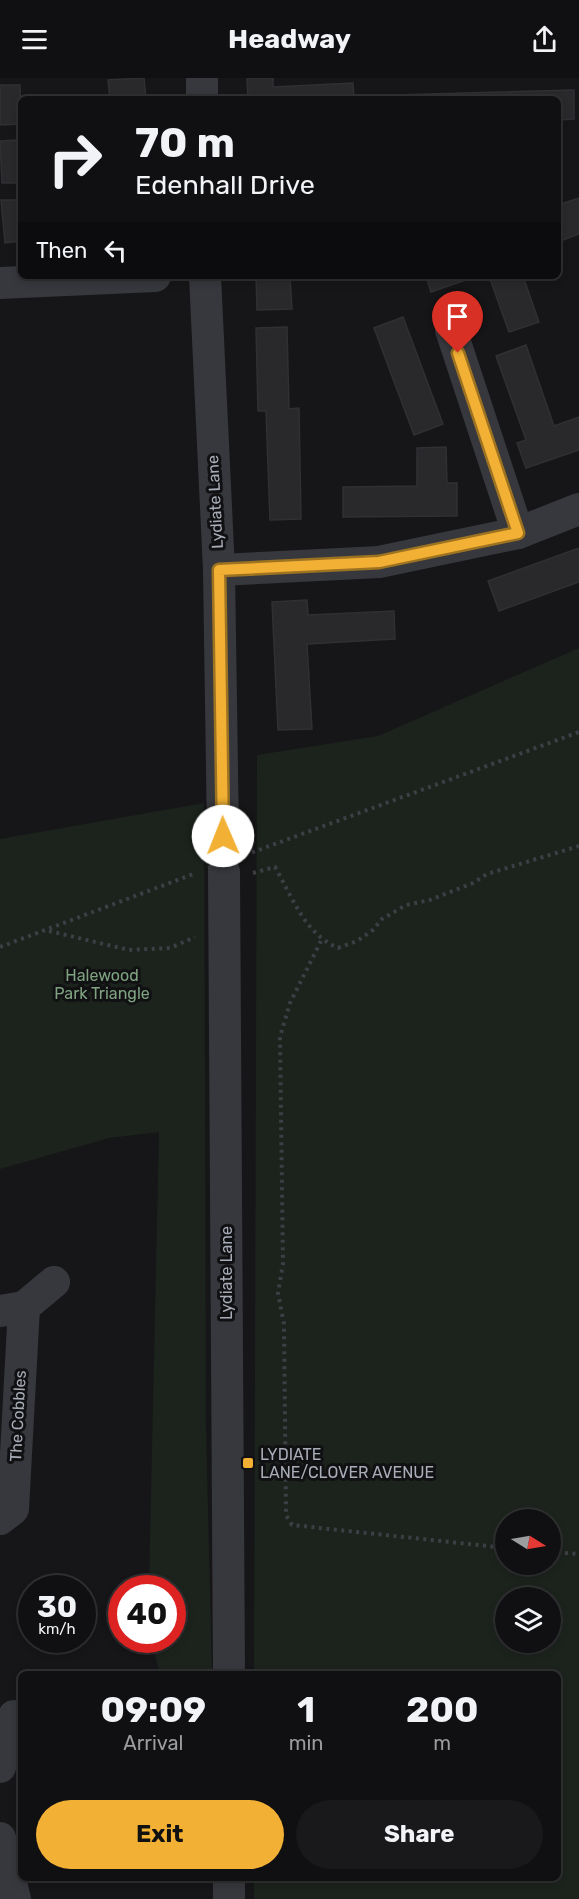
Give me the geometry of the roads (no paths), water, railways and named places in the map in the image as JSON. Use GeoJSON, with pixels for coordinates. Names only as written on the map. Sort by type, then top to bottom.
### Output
{"type":"FeatureCollection","features":[{"type":"Feature","properties":{"kind":"street"},"geometry":{"type":"LineString","coordinates":[[202,78],[202,96]]}},
{"type":"Feature","properties":{"kind":"street"},"geometry":{"type":"LineString","coordinates":[[0,283],[89,279]]}},
{"type":"Feature","properties":{"kind":"street","name":"Lydiate Lane"},"geometry":{"type":"LineString","coordinates":[[205,279],[219,570],[224,863],[230,1671]]}},
{"type":"Feature","properties":{"kind":"street"},"geometry":{"type":"LineString","coordinates":[[451,330],[518,533]]}},
{"type":"Feature","properties":{"kind":"street"},"geometry":{"type":"LineString","coordinates":[[219,570],[379,562],[518,533],[579,509]]}},
{"type":"Feature","properties":{"kind":"street"},"geometry":{"type":"LineString","coordinates":[[12,1309],[54,1282]]}},
{"type":"Feature","properties":{"kind":"street","name":"The Cobbles"},"geometry":{"type":"LineString","coordinates":[[0,1520],[13,1509],[12,1309]]}},
{"type":"Feature","properties":{"kind":"street"},"geometry":{"type":"LineString","coordinates":[[0,1767],[12,1713]]}},
{"type":"Feature","properties":{"kind":"street"},"geometry":{"type":"LineString","coordinates":[[0,1838],[15,1899]]}},
{"type":"Feature","properties":{"kind":"street"},"geometry":{"type":"LineString","coordinates":[[229,1881],[229,1899]]}},
{"type":"Feature","properties":{"kind":"place","name":"LYDIATE LANE/CLOVER AVENUE"},"geometry":{"type":"Point","coordinates":[248,1463]}},
{"type":"Feature","properties":{"kind":"park label","name":"Halewood Park Triangle"},"geometry":{"type":"Point","coordinates":[102,984]}}]}
